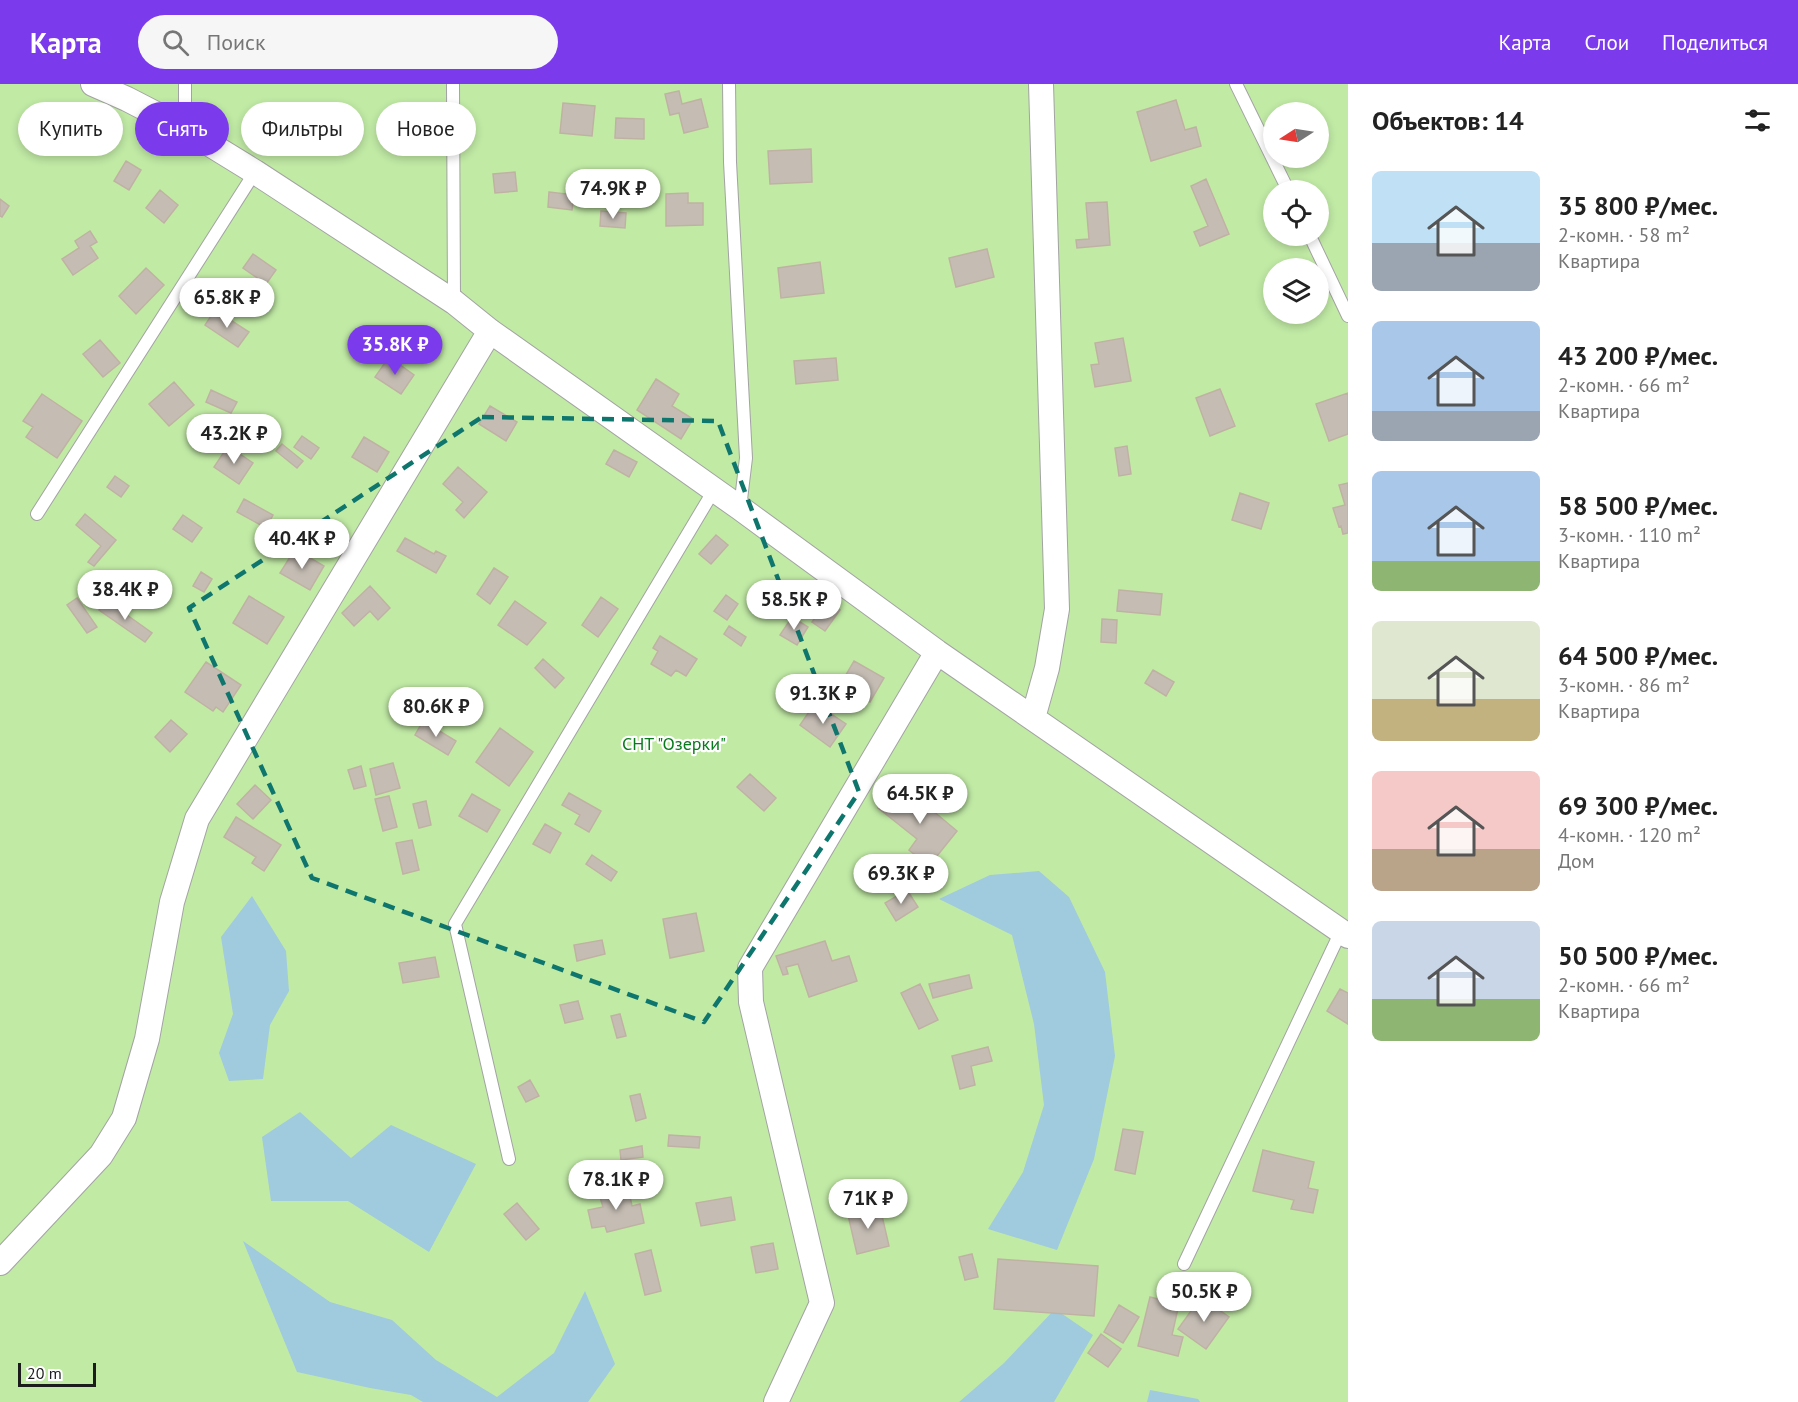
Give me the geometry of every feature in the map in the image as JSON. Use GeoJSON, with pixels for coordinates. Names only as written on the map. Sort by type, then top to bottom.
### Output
{"type":"FeatureCollection","features":[{"type":"Feature","properties":{"kind":"street"},"geometry":{"type":"LineString","coordinates":[[93,84],[135,103]]}},
{"type":"Feature","properties":{"kind":"street"},"geometry":{"type":"LineString","coordinates":[[1033,717],[1047,668],[1057,609],[1041,84]]}},
{"type":"Feature","properties":{"kind":"street"},"geometry":{"type":"LineString","coordinates":[[229,156],[454,302],[490,331],[740,508],[937,652],[1344,933]]}},
{"type":"Feature","properties":{"kind":"street"},"geometry":{"type":"LineString","coordinates":[[0,1263],[101,1155],[124,1118],[147,1039],[172,902],[197,819],[490,331]]}},
{"type":"Feature","properties":{"kind":"street"},"geometry":{"type":"LineString","coordinates":[[776,1402],[822,1303],[751,1002],[750,968],[937,652]]}},
{"type":"Feature","properties":{"kind":"lane"},"geometry":{"type":"LineString","coordinates":[[185,84],[185,102]]}},
{"type":"Feature","properties":{"kind":"lane"},"geometry":{"type":"LineString","coordinates":[[453,84],[454,302]]}},
{"type":"Feature","properties":{"kind":"lane"},"geometry":{"type":"LineString","coordinates":[[729,84],[730,162],[746,458],[740,508]]}},
{"type":"Feature","properties":{"kind":"lane"},"geometry":{"type":"LineString","coordinates":[[1236,84],[1283,180]]}},
{"type":"Feature","properties":{"kind":"lane"},"geometry":{"type":"LineString","coordinates":[[37,514],[255,172]]}},
{"type":"Feature","properties":{"kind":"lane"},"geometry":{"type":"LineString","coordinates":[[1315,246],[1348,316]]}},
{"type":"Feature","properties":{"kind":"lane"},"geometry":{"type":"LineString","coordinates":[[509,1159],[455,924],[714,490]]}},
{"type":"Feature","properties":{"kind":"lane"},"geometry":{"type":"LineString","coordinates":[[1184,1264],[1344,933]]}},
{"type":"Feature","properties":{"kind":"highlighted area"},"geometry":{"type":"Polygon","coordinates":[[[482,417],[718,421],[859,792],[704,1022],[312,878],[189,608],[482,417]]]}},
{"type":"Feature","properties":{"kind":"green space","name":"СНТ \"Озерки\""},"geometry":{"type":"Polygon","coordinates":[[[0,84],[1348,84],[1348,1402],[0,1402],[0,84]]]}},
{"type":"Feature","properties":{"kind":"water"},"geometry":{"type":"Polygon","coordinates":[[[1039,871],[1069,897],[1105,972],[1115,1056],[1094,1159],[1057,1250],[988,1229],[1023,1172],[1044,1105],[1034,1024],[1012,935],[939,899],[990,875],[1039,871]]]}},
{"type":"Feature","properties":{"kind":"water"},"geometry":{"type":"Polygon","coordinates":[[[252,896],[286,951],[289,991],[270,1025],[263,1079],[229,1081],[219,1053],[233,1014],[221,937],[252,896]]]}},
{"type":"Feature","properties":{"kind":"water"},"geometry":{"type":"Polygon","coordinates":[[[300,1112],[351,1158],[391,1125],[476,1164],[429,1252],[348,1201],[271,1201],[262,1137],[300,1112]]]}},
{"type":"Feature","properties":{"kind":"water"},"geometry":{"type":"Polygon","coordinates":[[[243,1241],[330,1302],[392,1320],[436,1360],[497,1397],[554,1353],[585,1291],[615,1364],[588,1402],[423,1402],[411,1395],[297,1372],[243,1241]]]}},
{"type":"Feature","properties":{"kind":"water"},"geometry":{"type":"Polygon","coordinates":[[[1055,1309],[1093,1335],[1054,1402],[959,1402],[1004,1363],[1055,1309]]]}},
{"type":"Feature","properties":{"kind":"water"},"geometry":{"type":"Polygon","coordinates":[[[1150,1390],[1198,1399],[1200,1402],[1147,1402],[1150,1390]]]}},
{"type":"Feature","properties":{"kind":"building"},"geometry":{"type":"Polygon","coordinates":[[[679,91],[682,104],[701,99],[708,127],[684,133],[679,113],[670,115],[665,94],[679,91]]]}},
{"type":"Feature","properties":{"kind":"building"},"geometry":{"type":"Polygon","coordinates":[[[1176,100],[1185,130],[1196,127],[1201,146],[1151,161],[1137,112],[1176,100]]]}},
{"type":"Feature","properties":{"kind":"building"},"geometry":{"type":"Polygon","coordinates":[[[563,103],[595,106],[592,136],[560,133],[563,103]]]}},
{"type":"Feature","properties":{"kind":"building"},"geometry":{"type":"Polygon","coordinates":[[[616,118],[644,119],[644,139],[615,138],[616,118]]]}},
{"type":"Feature","properties":{"kind":"building"},"geometry":{"type":"Polygon","coordinates":[[[811,149],[812,182],[770,184],[768,151],[811,149]]]}},
{"type":"Feature","properties":{"kind":"building"},"geometry":{"type":"Polygon","coordinates":[[[126,161],[141,170],[129,190],[114,181],[126,161]]]}},
{"type":"Feature","properties":{"kind":"building"},"geometry":{"type":"Polygon","coordinates":[[[515,172],[517,191],[495,193],[493,174],[515,172]]]}},
{"type":"Feature","properties":{"kind":"building"},"geometry":{"type":"Polygon","coordinates":[[[1206,179],[1229,234],[1200,246],[1194,232],[1208,226],[1191,186],[1206,179]]]}},
{"type":"Feature","properties":{"kind":"building"},"geometry":{"type":"Polygon","coordinates":[[[160,190],[178,205],[164,223],[146,208],[160,190]]]}},
{"type":"Feature","properties":{"kind":"building"},"geometry":{"type":"Polygon","coordinates":[[[549,192],[574,195],[572,210],[548,207],[549,192]]]}},
{"type":"Feature","properties":{"kind":"building"},"geometry":{"type":"Polygon","coordinates":[[[688,193],[688,203],[703,203],[703,225],[666,226],[666,194],[688,193]]]}},
{"type":"Feature","properties":{"kind":"building"},"geometry":{"type":"Polygon","coordinates":[[[0,199],[9,206],[2,217],[0,216],[0,199]]]}},
{"type":"Feature","properties":{"kind":"building"},"geometry":{"type":"Polygon","coordinates":[[[1107,202],[1110,245],[1077,248],[1076,240],[1089,239],[1086,203],[1107,202]]]}},
{"type":"Feature","properties":{"kind":"building"},"geometry":{"type":"Polygon","coordinates":[[[601,211],[626,213],[625,228],[600,226],[601,211]]]}},
{"type":"Feature","properties":{"kind":"building"},"geometry":{"type":"Polygon","coordinates":[[[90,231],[97,242],[90,246],[98,258],[73,275],[62,259],[79,248],[75,241],[90,231]]]}},
{"type":"Feature","properties":{"kind":"building"},"geometry":{"type":"Polygon","coordinates":[[[987,249],[994,277],[956,287],[949,258],[987,249]]]}},
{"type":"Feature","properties":{"kind":"building"},"geometry":{"type":"Polygon","coordinates":[[[253,254],[276,270],[266,284],[243,268],[253,254]]]}},
{"type":"Feature","properties":{"kind":"building"},"geometry":{"type":"Polygon","coordinates":[[[820,262],[824,293],[781,298],[778,268],[820,262]]]}},
{"type":"Feature","properties":{"kind":"building"},"geometry":{"type":"Polygon","coordinates":[[[146,268],[164,285],[136,314],[119,296],[146,268]]]}},
{"type":"Feature","properties":{"kind":"building"},"geometry":{"type":"Polygon","coordinates":[[[215,310],[249,332],[238,347],[205,325],[215,310]]]}},
{"type":"Feature","properties":{"kind":"building"},"geometry":{"type":"Polygon","coordinates":[[[1123,338],[1131,381],[1095,387],[1091,365],[1099,364],[1095,343],[1123,338]]]}},
{"type":"Feature","properties":{"kind":"building"},"geometry":{"type":"Polygon","coordinates":[[[100,340],[120,363],[103,377],[83,354],[100,340]]]}},
{"type":"Feature","properties":{"kind":"building"},"geometry":{"type":"Polygon","coordinates":[[[389,357],[414,375],[401,394],[375,377],[389,357]]]}},
{"type":"Feature","properties":{"kind":"building"},"geometry":{"type":"Polygon","coordinates":[[[836,358],[838,380],[796,384],[794,361],[836,358]]]}},
{"type":"Feature","properties":{"kind":"building"},"geometry":{"type":"Polygon","coordinates":[[[656,379],[679,394],[672,406],[693,419],[681,439],[637,410],[656,379]]]}},
{"type":"Feature","properties":{"kind":"building"},"geometry":{"type":"Polygon","coordinates":[[[174,382],[194,405],[169,426],[149,404],[174,382]]]}},
{"type":"Feature","properties":{"kind":"building"},"geometry":{"type":"Polygon","coordinates":[[[1220,389],[1235,426],[1210,436],[1196,398],[1220,389]]]}},
{"type":"Feature","properties":{"kind":"building"},"geometry":{"type":"Polygon","coordinates":[[[211,390],[237,402],[231,413],[206,402],[211,390]]]}},
{"type":"Feature","properties":{"kind":"building"},"geometry":{"type":"Polygon","coordinates":[[[1348,393],[1348,434],[1329,441],[1316,404],[1348,393]]]}},
{"type":"Feature","properties":{"kind":"building"},"geometry":{"type":"Polygon","coordinates":[[[42,394],[82,421],[57,458],[26,437],[33,427],[23,421],[42,394]]]}},
{"type":"Feature","properties":{"kind":"building"},"geometry":{"type":"Polygon","coordinates":[[[490,406],[517,422],[506,441],[479,424],[490,406]]]}},
{"type":"Feature","properties":{"kind":"building"},"geometry":{"type":"Polygon","coordinates":[[[302,436],[319,448],[311,459],[294,447],[302,436]]]}},
{"type":"Feature","properties":{"kind":"building"},"geometry":{"type":"Polygon","coordinates":[[[364,437],[389,452],[377,472],[352,457],[364,437]]]}},
{"type":"Feature","properties":{"kind":"building"},"geometry":{"type":"Polygon","coordinates":[[[282,444],[303,461],[297,468],[276,451],[282,444]]]}},
{"type":"Feature","properties":{"kind":"building"},"geometry":{"type":"Polygon","coordinates":[[[228,446],[253,463],[239,484],[214,467],[228,446]]]}},
{"type":"Feature","properties":{"kind":"building"},"geometry":{"type":"Polygon","coordinates":[[[1127,446],[1131,474],[1119,476],[1115,448],[1127,446]]]}},
{"type":"Feature","properties":{"kind":"building"},"geometry":{"type":"Polygon","coordinates":[[[614,450],[637,462],[629,477],[606,464],[614,450]]]}},
{"type":"Feature","properties":{"kind":"building"},"geometry":{"type":"Polygon","coordinates":[[[458,467],[487,492],[464,518],[456,510],[463,502],[443,484],[458,467]]]}},
{"type":"Feature","properties":{"kind":"building"},"geometry":{"type":"Polygon","coordinates":[[[115,476],[129,486],[121,497],[107,487],[115,476]]]}},
{"type":"Feature","properties":{"kind":"building"},"geometry":{"type":"Polygon","coordinates":[[[1348,483],[1348,533],[1343,534],[1333,508],[1345,505],[1339,485],[1348,483]]]}},
{"type":"Feature","properties":{"kind":"building"},"geometry":{"type":"Polygon","coordinates":[[[1240,493],[1269,503],[1261,529],[1232,520],[1240,493]]]}},
{"type":"Feature","properties":{"kind":"building"},"geometry":{"type":"Polygon","coordinates":[[[244,499],[273,515],[266,528],[237,512],[244,499]]]}},
{"type":"Feature","properties":{"kind":"building"},"geometry":{"type":"Polygon","coordinates":[[[85,514],[116,540],[94,566],[88,562],[101,546],[76,525],[85,514]]]}},
{"type":"Feature","properties":{"kind":"building"},"geometry":{"type":"Polygon","coordinates":[[[183,515],[202,528],[192,542],[173,529],[183,515]]]}},
{"type":"Feature","properties":{"kind":"building"},"geometry":{"type":"Polygon","coordinates":[[[716,535],[728,545],[711,564],[699,554],[716,535]]]}},
{"type":"Feature","properties":{"kind":"building"},"geometry":{"type":"Polygon","coordinates":[[[405,538],[434,554],[436,551],[446,556],[436,573],[397,551],[405,538]]]}},
{"type":"Feature","properties":{"kind":"building"},"geometry":{"type":"Polygon","coordinates":[[[295,549],[324,566],[310,590],[280,573],[295,549]]]}},
{"type":"Feature","properties":{"kind":"building"},"geometry":{"type":"Polygon","coordinates":[[[494,568],[508,577],[490,604],[477,594],[494,568]]]}},
{"type":"Feature","properties":{"kind":"building"},"geometry":{"type":"Polygon","coordinates":[[[201,572],[212,579],[204,592],[193,586],[201,572]]]}},
{"type":"Feature","properties":{"kind":"building"},"geometry":{"type":"Polygon","coordinates":[[[370,586],[390,608],[378,620],[370,611],[354,626],[342,613],[370,586]]]}},
{"type":"Feature","properties":{"kind":"building"},"geometry":{"type":"Polygon","coordinates":[[[1119,590],[1162,594],[1160,615],[1117,611],[1119,590]]]}},
{"type":"Feature","properties":{"kind":"building"},"geometry":{"type":"Polygon","coordinates":[[[726,595],[738,604],[727,620],[714,611],[726,595]]]}},
{"type":"Feature","properties":{"kind":"building"},"geometry":{"type":"Polygon","coordinates":[[[249,596],[284,617],[267,644],[233,623],[249,596]]]}},
{"type":"Feature","properties":{"kind":"building"},"geometry":{"type":"Polygon","coordinates":[[[601,597],[618,609],[598,637],[582,625],[601,597]]]}},
{"type":"Feature","properties":{"kind":"building"},"geometry":{"type":"Polygon","coordinates":[[[77,598],[97,627],[87,633],[67,605],[77,598]]]}},
{"type":"Feature","properties":{"kind":"building"},"geometry":{"type":"Polygon","coordinates":[[[106,600],[152,633],[145,642],[99,610],[106,600]]]}},
{"type":"Feature","properties":{"kind":"building"},"geometry":{"type":"Polygon","coordinates":[[[515,601],[546,623],[527,645],[498,625],[515,601]]]}},
{"type":"Feature","properties":{"kind":"building"},"geometry":{"type":"Polygon","coordinates":[[[827,601],[840,610],[825,631],[812,622],[827,601]]]}},
{"type":"Feature","properties":{"kind":"building"},"geometry":{"type":"Polygon","coordinates":[[[792,617],[808,627],[797,645],[780,635],[792,617]]]}},
{"type":"Feature","properties":{"kind":"building"},"geometry":{"type":"Polygon","coordinates":[[[1102,619],[1117,620],[1116,643],[1101,642],[1102,619]]]}},
{"type":"Feature","properties":{"kind":"building"},"geometry":{"type":"Polygon","coordinates":[[[729,626],[746,637],[741,646],[724,634],[729,626]]]}},
{"type":"Feature","properties":{"kind":"building"},"geometry":{"type":"Polygon","coordinates":[[[660,636],[697,659],[686,676],[676,670],[671,676],[651,664],[658,651],[653,648],[660,636]]]}},
{"type":"Feature","properties":{"kind":"building"},"geometry":{"type":"Polygon","coordinates":[[[543,659],[564,678],[555,688],[535,668],[543,659]]]}},
{"type":"Feature","properties":{"kind":"building"},"geometry":{"type":"Polygon","coordinates":[[[854,661],[884,678],[870,702],[840,685],[854,661]]]}},
{"type":"Feature","properties":{"kind":"building"},"geometry":{"type":"Polygon","coordinates":[[[206,662],[241,685],[223,712],[216,707],[213,711],[185,692],[206,662]]]}},
{"type":"Feature","properties":{"kind":"building"},"geometry":{"type":"Polygon","coordinates":[[[1153,670],[1174,682],[1166,696],[1145,683],[1153,670]]]}},
{"type":"Feature","properties":{"kind":"building"},"geometry":{"type":"Polygon","coordinates":[[[815,703],[846,724],[830,747],[800,725],[815,703]]]}},
{"type":"Feature","properties":{"kind":"building"},"geometry":{"type":"Polygon","coordinates":[[[171,720],[187,734],[170,752],[155,737],[171,720]]]}},
{"type":"Feature","properties":{"kind":"building"},"geometry":{"type":"Polygon","coordinates":[[[423,721],[456,741],[448,755],[415,735],[423,721]]]}},
{"type":"Feature","properties":{"kind":"building"},"geometry":{"type":"Polygon","coordinates":[[[500,728],[533,752],[509,786],[476,762],[500,728]]]}},
{"type":"Feature","properties":{"kind":"building"},"geometry":{"type":"Polygon","coordinates":[[[393,763],[400,788],[376,795],[370,769],[393,763]]]}},
{"type":"Feature","properties":{"kind":"building"},"geometry":{"type":"Polygon","coordinates":[[[361,766],[366,786],[354,789],[348,770],[361,766]]]}},
{"type":"Feature","properties":{"kind":"building"},"geometry":{"type":"Polygon","coordinates":[[[750,774],[776,798],[764,811],[737,787],[750,774]]]}},
{"type":"Feature","properties":{"kind":"building"},"geometry":{"type":"Polygon","coordinates":[[[255,785],[271,800],[253,819],[237,804],[255,785]]]}},
{"type":"Feature","properties":{"kind":"building"},"geometry":{"type":"Polygon","coordinates":[[[907,789],[957,831],[929,866],[909,850],[917,839],[878,808],[889,795],[897,801],[907,789]]]}},
{"type":"Feature","properties":{"kind":"building"},"geometry":{"type":"Polygon","coordinates":[[[569,793],[601,811],[589,832],[575,824],[580,815],[562,805],[569,793]]]}},
{"type":"Feature","properties":{"kind":"building"},"geometry":{"type":"Polygon","coordinates":[[[472,794],[500,810],[487,832],[459,816],[472,794]]]}},
{"type":"Feature","properties":{"kind":"building"},"geometry":{"type":"Polygon","coordinates":[[[389,796],[397,827],[383,831],[375,799],[389,796]]]}},
{"type":"Feature","properties":{"kind":"building"},"geometry":{"type":"Polygon","coordinates":[[[426,801],[431,825],[419,828],[413,804],[426,801]]]}},
{"type":"Feature","properties":{"kind":"building"},"geometry":{"type":"Polygon","coordinates":[[[236,817],[281,845],[264,871],[252,863],[256,857],[224,837],[236,817]]]}},
{"type":"Feature","properties":{"kind":"building"},"geometry":{"type":"Polygon","coordinates":[[[545,824],[561,833],[550,853],[533,844],[545,824]]]}},
{"type":"Feature","properties":{"kind":"building"},"geometry":{"type":"Polygon","coordinates":[[[412,840],[419,870],[403,874],[396,843],[412,840]]]}},
{"type":"Feature","properties":{"kind":"building"},"geometry":{"type":"Polygon","coordinates":[[[592,855],[617,872],[611,881],[586,864],[592,855]]]}},
{"type":"Feature","properties":{"kind":"building"},"geometry":{"type":"Polygon","coordinates":[[[907,890],[918,907],[896,921],[885,903],[907,890]]]}},
{"type":"Feature","properties":{"kind":"building"},"geometry":{"type":"Polygon","coordinates":[[[696,913],[704,951],[670,958],[663,919],[696,913]]]}},
{"type":"Feature","properties":{"kind":"building"},"geometry":{"type":"Polygon","coordinates":[[[602,940],[605,954],[577,961],[574,945],[602,940]]]}},
{"type":"Feature","properties":{"kind":"building"},"geometry":{"type":"Polygon","coordinates":[[[825,941],[832,961],[849,956],[857,981],[809,997],[798,964],[786,967],[788,974],[783,975],[776,956],[825,941]]]}},
{"type":"Feature","properties":{"kind":"building"},"geometry":{"type":"Polygon","coordinates":[[[435,957],[439,977],[403,983],[399,963],[435,957]]]}},
{"type":"Feature","properties":{"kind":"building"},"geometry":{"type":"Polygon","coordinates":[[[969,975],[972,988],[933,998],[929,984],[969,975]]]}},
{"type":"Feature","properties":{"kind":"building"},"geometry":{"type":"Polygon","coordinates":[[[920,984],[938,1020],[919,1029],[901,993],[920,984]]]}},
{"type":"Feature","properties":{"kind":"building"},"geometry":{"type":"Polygon","coordinates":[[[1340,989],[1348,993],[1348,1024],[1327,1011],[1340,989]]]}},
{"type":"Feature","properties":{"kind":"building"},"geometry":{"type":"Polygon","coordinates":[[[578,1001],[583,1019],[565,1023],[560,1005],[578,1001]]]}},
{"type":"Feature","properties":{"kind":"building"},"geometry":{"type":"Polygon","coordinates":[[[620,1014],[626,1036],[617,1038],[611,1016],[620,1014]]]}},
{"type":"Feature","properties":{"kind":"building"},"geometry":{"type":"Polygon","coordinates":[[[988,1047],[992,1061],[971,1066],[975,1085],[960,1089],[952,1056],[988,1047]]]}},
{"type":"Feature","properties":{"kind":"building"},"geometry":{"type":"Polygon","coordinates":[[[530,1080],[539,1096],[526,1102],[518,1087],[530,1080]]]}},
{"type":"Feature","properties":{"kind":"building"},"geometry":{"type":"Polygon","coordinates":[[[640,1094],[646,1118],[636,1121],[630,1096],[640,1094]]]}},
{"type":"Feature","properties":{"kind":"building"},"geometry":{"type":"Polygon","coordinates":[[[1123,1129],[1143,1132],[1135,1174],[1115,1170],[1123,1129]]]}},
{"type":"Feature","properties":{"kind":"building"},"geometry":{"type":"Polygon","coordinates":[[[669,1135],[700,1137],[699,1148],[668,1146],[669,1135]]]}},
{"type":"Feature","properties":{"kind":"building"},"geometry":{"type":"Polygon","coordinates":[[[642,1146],[643,1157],[621,1160],[620,1150],[642,1146]]]}},
{"type":"Feature","properties":{"kind":"building"},"geometry":{"type":"Polygon","coordinates":[[[1263,1150],[1314,1162],[1308,1188],[1318,1190],[1313,1213],[1291,1209],[1294,1200],[1253,1191],[1263,1150]]]}},
{"type":"Feature","properties":{"kind":"building"},"geometry":{"type":"Polygon","coordinates":[[[628,1187],[632,1206],[640,1204],[644,1223],[607,1232],[605,1226],[592,1228],[588,1210],[603,1207],[599,1194],[628,1187]]]}},
{"type":"Feature","properties":{"kind":"building"},"geometry":{"type":"Polygon","coordinates":[[[731,1197],[735,1220],[701,1226],[696,1203],[731,1197]]]}},
{"type":"Feature","properties":{"kind":"building"},"geometry":{"type":"Polygon","coordinates":[[[517,1203],[539,1229],[526,1240],[504,1214],[517,1203]]]}},
{"type":"Feature","properties":{"kind":"building"},"geometry":{"type":"Polygon","coordinates":[[[880,1207],[889,1246],[857,1254],[848,1215],[880,1207]]]}},
{"type":"Feature","properties":{"kind":"building"},"geometry":{"type":"Polygon","coordinates":[[[773,1243],[778,1269],[756,1273],[751,1247],[773,1243]]]}},
{"type":"Feature","properties":{"kind":"building"},"geometry":{"type":"Polygon","coordinates":[[[651,1250],[661,1291],[645,1295],[635,1254],[651,1250]]]}},
{"type":"Feature","properties":{"kind":"building"},"geometry":{"type":"Polygon","coordinates":[[[972,1254],[978,1277],[965,1280],[959,1257],[972,1254]]]}},
{"type":"Feature","properties":{"kind":"building"},"geometry":{"type":"Polygon","coordinates":[[[998,1259],[1098,1266],[1094,1316],[994,1309],[998,1259]]]}},
{"type":"Feature","properties":{"kind":"building"},"geometry":{"type":"Polygon","coordinates":[[[1150,1297],[1179,1304],[1172,1335],[1183,1337],[1178,1356],[1138,1346],[1150,1297]]]}},
{"type":"Feature","properties":{"kind":"building"},"geometry":{"type":"Polygon","coordinates":[[[1201,1297],[1229,1317],[1206,1349],[1178,1329],[1201,1297]]]}},
{"type":"Feature","properties":{"kind":"building"},"geometry":{"type":"Polygon","coordinates":[[[1119,1305],[1139,1317],[1123,1343],[1104,1332],[1119,1305]]]}},
{"type":"Feature","properties":{"kind":"building"},"geometry":{"type":"Polygon","coordinates":[[[1101,1334],[1121,1349],[1108,1367],[1088,1353],[1101,1334]]]}}]}
